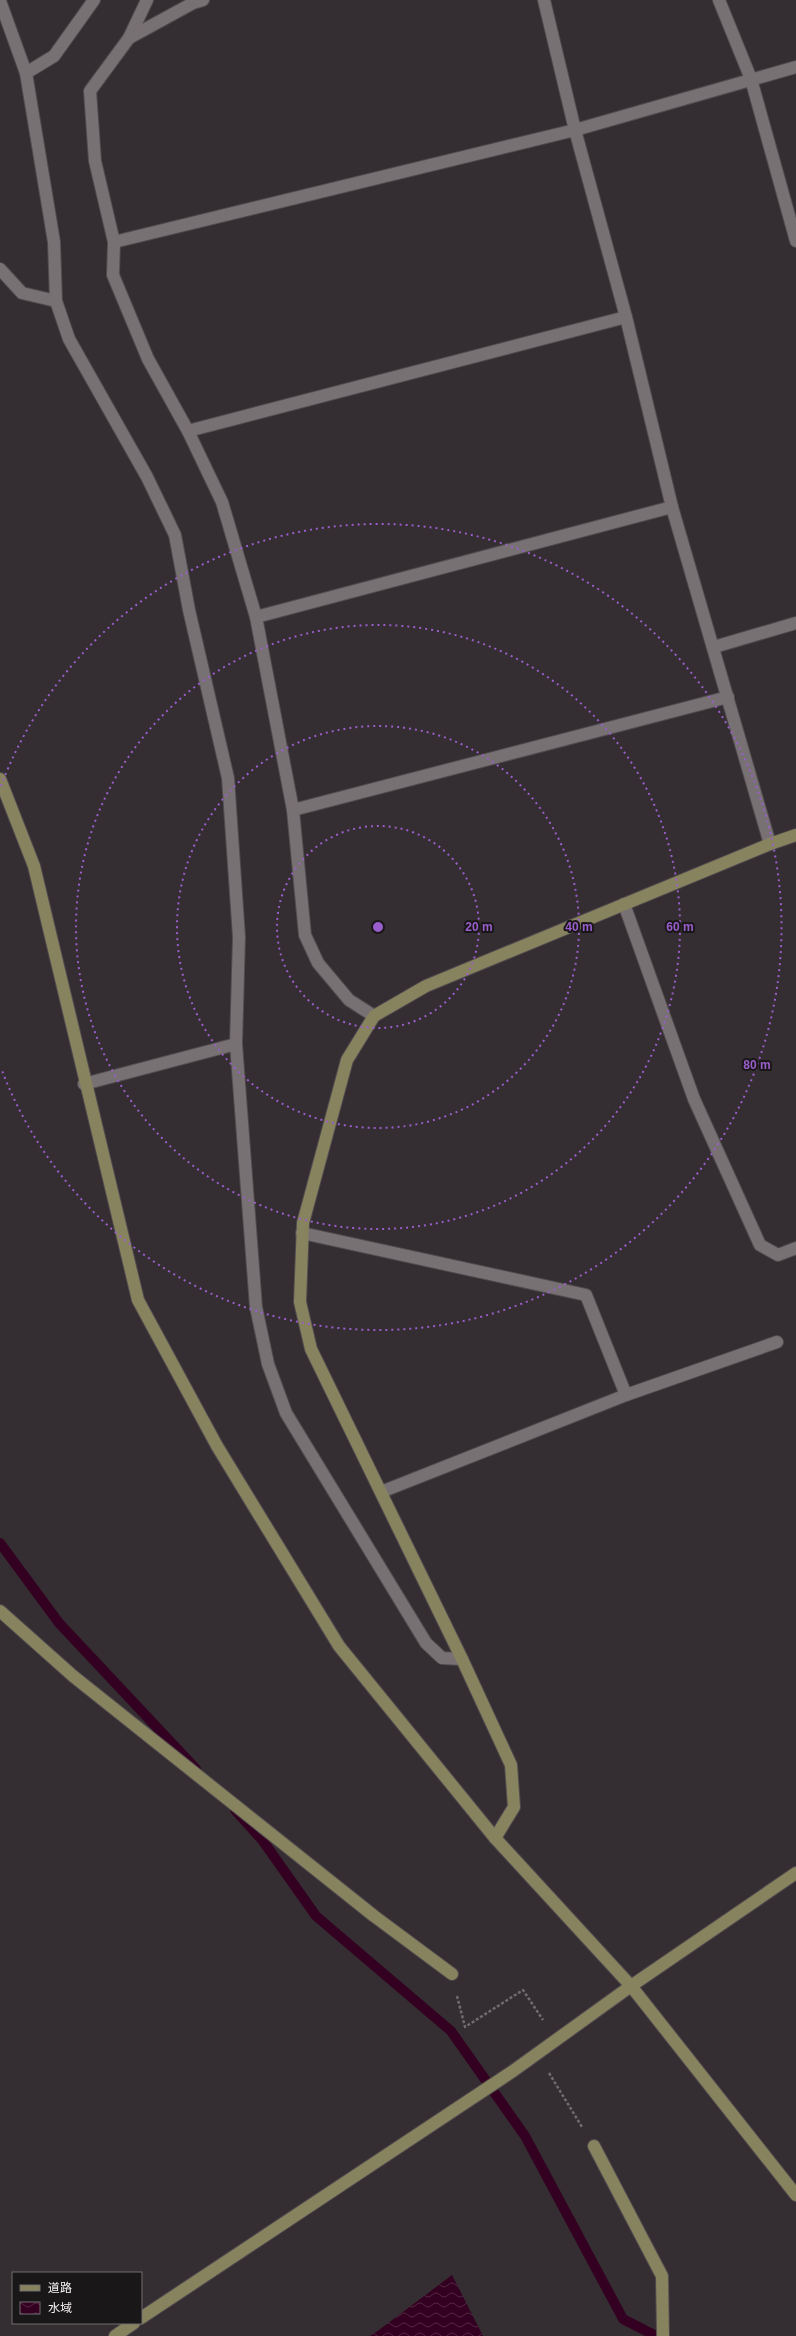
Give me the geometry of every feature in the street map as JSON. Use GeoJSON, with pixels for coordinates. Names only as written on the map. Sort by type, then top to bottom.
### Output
{"type":"FeatureCollection","features":[{"type":"Feature","properties":{"kind":"street"},"geometry":{"type":"LineString","coordinates":[[26,73],[54,56],[94,0]]}},
{"type":"Feature","properties":{"kind":"street"},"geometry":{"type":"LineString","coordinates":[[147,0],[129,38],[90,91],[95,161],[114,242],[112,275],[148,359],[188,431],[222,502],[256,617],[293,810],[305,935],[318,963],[349,1000],[374,1016]]}},
{"type":"Feature","properties":{"kind":"street"},"geometry":{"type":"LineString","coordinates":[[129,38],[193,3],[203,0]]}},
{"type":"Feature","properties":{"kind":"street"},"geometry":{"type":"LineString","coordinates":[[544,0],[575,130],[626,317],[672,507],[714,647],[770,844]]}},
{"type":"Feature","properties":{"kind":"street"},"geometry":{"type":"LineString","coordinates":[[719,0],[751,79],[796,241]]}},
{"type":"Feature","properties":{"kind":"street"},"geometry":{"type":"LineString","coordinates":[[0,1],[26,73],[54,242],[56,301],[68,339],[147,477],[175,535],[189,610],[228,778],[238,937],[236,1044],[256,1307],[268,1364],[286,1413],[426,1643],[442,1658],[462,1659]]}},
{"type":"Feature","properties":{"kind":"street"},"geometry":{"type":"LineString","coordinates":[[114,242],[575,130],[796,67]]}},
{"type":"Feature","properties":{"kind":"street"},"geometry":{"type":"LineString","coordinates":[[0,269],[22,293],[56,301]]}},
{"type":"Feature","properties":{"kind":"street"},"geometry":{"type":"LineString","coordinates":[[188,431],[626,317]]}},
{"type":"Feature","properties":{"kind":"street"},"geometry":{"type":"LineString","coordinates":[[256,617],[672,507]]}},
{"type":"Feature","properties":{"kind":"street"},"geometry":{"type":"LineString","coordinates":[[714,647],[796,623]]}},
{"type":"Feature","properties":{"kind":"street"},"geometry":{"type":"LineString","coordinates":[[293,810],[728,697]]}},
{"type":"Feature","properties":{"kind":"street"},"geometry":{"type":"LineString","coordinates":[[0,779],[34,866],[84,1084],[138,1300],[213,1439],[339,1646],[495,1838],[631,1986],[796,2195]]}},
{"type":"Feature","properties":{"kind":"street"},"geometry":{"type":"LineString","coordinates":[[495,1838],[514,1807],[512,1766],[312,1349],[300,1302],[303,1223],[347,1060],[374,1016],[426,986],[770,844],[796,835]]}},
{"type":"Feature","properties":{"kind":"street"},"geometry":{"type":"LineString","coordinates":[[624,904],[694,1099],[760,1245],[778,1255],[796,1248]]}},
{"type":"Feature","properties":{"kind":"street"},"geometry":{"type":"LineString","coordinates":[[84,1084],[236,1044]]}},
{"type":"Feature","properties":{"kind":"street"},"geometry":{"type":"LineString","coordinates":[[302,1233],[586,1295],[626,1395]]}},
{"type":"Feature","properties":{"kind":"street"},"geometry":{"type":"LineString","coordinates":[[381,1492],[626,1395],[777,1342]]}},
{"type":"Feature","properties":{"kind":"street"},"geometry":{"type":"LineString","coordinates":[[0,1611],[85,1685],[374,1916],[452,1974]]}},
{"type":"Feature","properties":{"kind":"street"},"geometry":{"type":"LineString","coordinates":[[142,2317],[537,2054],[631,1986],[796,1873]]}},
{"type":"Feature","properties":{"kind":"street"},"geometry":{"type":"LineString","coordinates":[[594,2146],[662,2276],[663,2336]]}},
{"type":"Feature","properties":{"kind":"street"},"geometry":{"type":"LineString","coordinates":[[115,2336],[133,2324]]}},
{"type":"Feature","properties":{"kind":"path"},"geometry":{"type":"LineString","coordinates":[[452,1974],[465,2027],[523,1990],[556,2039]]}},
{"type":"Feature","properties":{"kind":"path"},"geometry":{"type":"LineString","coordinates":[[537,2054],[594,2146]]}},
{"type":"Feature","properties":{"kind":"water"},"geometry":{"type":"Polygon","coordinates":[[[452,2275],[483,2336],[370,2336],[379,2330],[452,2275]]]}},
{"type":"Feature","properties":{"kind":"waterway"},"geometry":{"type":"LineString","coordinates":[[0,1543],[59,1623],[196,1769]]}},
{"type":"Feature","properties":{"kind":"waterway"},"geometry":{"type":"LineString","coordinates":[[235,1810],[263,1841],[316,1916],[451,2031],[525,2136],[623,2319],[656,2336]]}}]}
